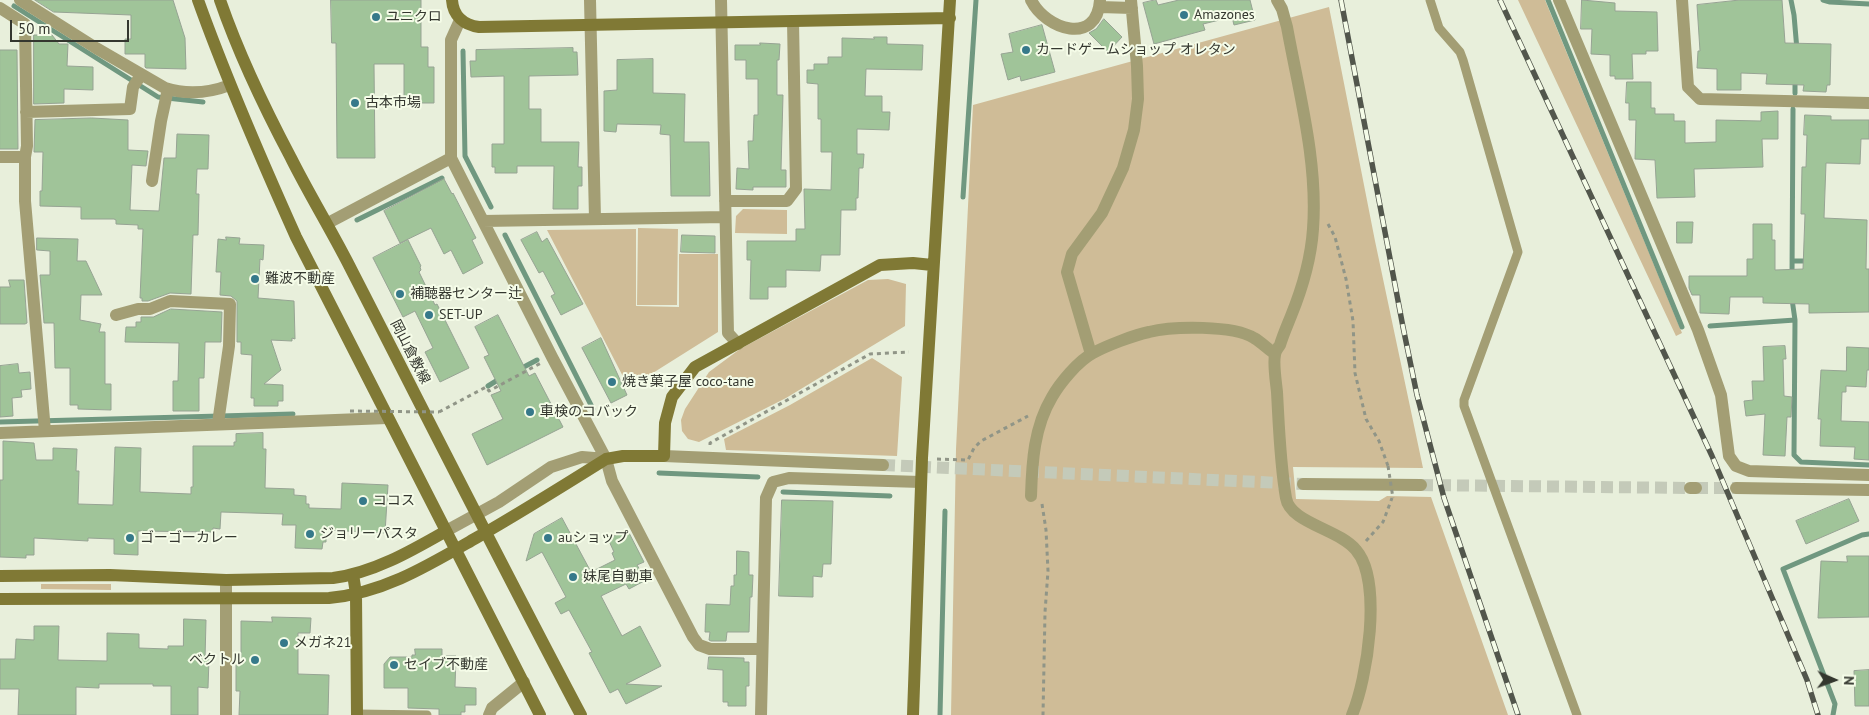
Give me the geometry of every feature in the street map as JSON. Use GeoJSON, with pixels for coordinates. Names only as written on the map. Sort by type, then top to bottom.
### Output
{"type":"FeatureCollection","features":[{"type":"Feature","properties":{"kind":"street"},"geometry":{"type":"LineString","coordinates":[[20,0],[137,81],[166,95],[176,92],[214,91],[230,85]]}},
{"type":"Feature","properties":{"kind":"street"},"geometry":{"type":"LineString","coordinates":[[198,0],[230,85],[296,237],[540,715]]}},
{"type":"Feature","properties":{"kind":"street","name":"岡山倉敷線"},"geometry":{"type":"LineString","coordinates":[[220,0],[250,77],[291,159],[328,223],[476,515],[581,715]]}},
{"type":"Feature","properties":{"kind":"street"},"geometry":{"type":"LineString","coordinates":[[452,0],[460,20],[469,26],[479,27],[950,18]]}},
{"type":"Feature","properties":{"kind":"street"},"geometry":{"type":"LineString","coordinates":[[590,0],[596,219]]}},
{"type":"Feature","properties":{"kind":"street"},"geometry":{"type":"LineString","coordinates":[[721,0],[728,333],[738,344]]}},
{"type":"Feature","properties":{"kind":"street"},"geometry":{"type":"LineString","coordinates":[[913,715],[921,482],[932,265],[950,0]]}},
{"type":"Feature","properties":{"kind":"street"},"geometry":{"type":"LineString","coordinates":[[1031,0],[1042,14],[1056,24],[1073,30],[1082,28],[1090,23],[1096,16],[1100,4],[1131,4],[1138,99],[1134,130],[1123,168],[1102,213],[1072,254],[1067,272],[1092,354]]}},
{"type":"Feature","properties":{"kind":"street"},"geometry":{"type":"LineString","coordinates":[[1277,0],[1282,9],[1287,27],[1314,174],[1315,202],[1313,231],[1306,273],[1275,354],[1281,464],[1286,501],[1294,514],[1333,532],[1357,550],[1363,561],[1368,579],[1369,640],[1363,680],[1352,715]]}},
{"type":"Feature","properties":{"kind":"street"},"geometry":{"type":"LineString","coordinates":[[1559,0],[1698,330],[1721,395],[1729,456],[1736,466],[1748,471],[1869,475]]}},
{"type":"Feature","properties":{"kind":"street"},"geometry":{"type":"LineString","coordinates":[[1682,0],[1688,87],[1700,99],[1869,103]]}},
{"type":"Feature","properties":{"kind":"street"},"geometry":{"type":"LineString","coordinates":[[0,8],[25,24],[27,146],[25,156],[25,201],[44,423]]}},
{"type":"Feature","properties":{"kind":"street"},"geometry":{"type":"LineString","coordinates":[[460,20],[451,40],[452,158],[552,357],[606,459],[612,481],[699,645],[710,649],[762,650]]}},
{"type":"Feature","properties":{"kind":"street"},"geometry":{"type":"LineString","coordinates":[[725,201],[787,201],[796,189],[793,21]]}},
{"type":"Feature","properties":{"kind":"street"},"geometry":{"type":"LineString","coordinates":[[26,112],[130,109],[137,81]]}},
{"type":"Feature","properties":{"kind":"street"},"geometry":{"type":"LineString","coordinates":[[152,181],[166,95]]}},
{"type":"Feature","properties":{"kind":"street"},"geometry":{"type":"LineString","coordinates":[[0,157],[25,156]]}},
{"type":"Feature","properties":{"kind":"street"},"geometry":{"type":"LineString","coordinates":[[328,223],[452,158]]}},
{"type":"Feature","properties":{"kind":"street"},"geometry":{"type":"LineString","coordinates":[[483,221],[726,217]]}},
{"type":"Feature","properties":{"kind":"street"},"geometry":{"type":"LineString","coordinates":[[664,456],[665,423],[672,396],[695,367],[880,265],[932,265]]}},
{"type":"Feature","properties":{"kind":"street"},"geometry":{"type":"LineString","coordinates":[[116,315],[138,309],[150,309],[170,301],[230,304],[229,346],[218,417]]}},
{"type":"Feature","properties":{"kind":"street"},"geometry":{"type":"LineString","coordinates":[[1032,496],[1032,458],[1045,411],[1065,378],[1092,354],[1149,332],[1174,328],[1208,328],[1234,331],[1253,337],[1275,354]]}},
{"type":"Feature","properties":{"kind":"street"},"geometry":{"type":"LineString","coordinates":[[0,433],[44,423],[218,417],[296,422],[387,418]]}},
{"type":"Feature","properties":{"kind":"street"},"geometry":{"type":"LineString","coordinates":[[0,576],[110,575],[226,580],[333,578],[353,574],[415,548],[446,532],[499,502],[551,467],[582,457],[606,459],[623,456],[664,456],[883,465]]}},
{"type":"Feature","properties":{"kind":"street"},"geometry":{"type":"LineString","coordinates":[[0,599],[329,598],[356,594],[387,586],[400,580],[486,533],[606,459]]}},
{"type":"Feature","properties":{"kind":"street"},"geometry":{"type":"LineString","coordinates":[[762,715],[766,498],[773,482],[789,478],[921,482]]}},
{"type":"Feature","properties":{"kind":"street"},"geometry":{"type":"LineString","coordinates":[[1303,484],[1421,486]]}},
{"type":"Feature","properties":{"kind":"street"},"geometry":{"type":"LineString","coordinates":[[1736,488],[1869,490]]}},
{"type":"Feature","properties":{"kind":"street"},"geometry":{"type":"LineString","coordinates":[[353,574],[356,594],[357,714]]}},
{"type":"Feature","properties":{"kind":"street"},"geometry":{"type":"LineString","coordinates":[[226,580],[226,715]]}},
{"type":"Feature","properties":{"kind":"street"},"geometry":{"type":"LineString","coordinates":[[490,715],[492,708],[524,682]]}},
{"type":"Feature","properties":{"kind":"lane"},"geometry":{"type":"LineString","coordinates":[[1430,0],[1439,28],[1460,52],[1463,60],[1517,246],[1516,260],[1464,400],[1464,406],[1577,715]]}},
{"type":"Feature","properties":{"kind":"lane"},"geometry":{"type":"LineString","coordinates":[[357,714],[427,715]]}},
{"type":"Feature","properties":{"kind":"path"},"geometry":{"type":"LineString","coordinates":[[1327,223],[1335,237],[1346,279],[1352,321],[1355,373],[1366,419],[1378,441],[1388,466],[1393,498],[1383,522],[1357,550]]}},
{"type":"Feature","properties":{"kind":"path"},"geometry":{"type":"LineString","coordinates":[[709,458],[710,443],[870,354],[909,352]]}},
{"type":"Feature","properties":{"kind":"path"},"geometry":{"type":"LineString","coordinates":[[350,411],[440,412],[486,387],[489,391],[552,357]]}},
{"type":"Feature","properties":{"kind":"path"},"geometry":{"type":"LineString","coordinates":[[937,459],[968,460],[974,448],[981,441],[1028,416],[1045,411]]}},
{"type":"Feature","properties":{"kind":"path"},"geometry":{"type":"LineString","coordinates":[[1032,496],[1041,496],[1048,551],[1042,715]]}},
{"type":"Feature","properties":{"kind":"shaded area"},"geometry":{"type":"Polygon","coordinates":[[[1518,0],[1545,0],[1682,333],[1676,336],[1518,0]]]}},
{"type":"Feature","properties":{"kind":"shaded area"},"geometry":{"type":"Polygon","coordinates":[[[1329,7],[1375,241],[1423,468],[1293,467],[1296,499],[1379,501],[1387,496],[1431,497],[1508,715],[951,715],[956,449],[973,105],[1329,7]]]}},
{"type":"Feature","properties":{"kind":"shaded area"},"geometry":{"type":"Polygon","coordinates":[[[743,209],[787,210],[787,234],[735,233],[736,216],[743,209]]]}},
{"type":"Feature","properties":{"kind":"shaded area"},"geometry":{"type":"Polygon","coordinates":[[[638,228],[678,229],[677,305],[637,305],[638,228]]]}},
{"type":"Feature","properties":{"kind":"shaded area"},"geometry":{"type":"Polygon","coordinates":[[[636,229],[636,306],[679,307],[679,254],[718,254],[718,332],[629,388],[547,230],[636,229]]]}},
{"type":"Feature","properties":{"kind":"shaded area"},"geometry":{"type":"Polygon","coordinates":[[[888,279],[906,284],[905,326],[786,398],[699,442],[688,439],[682,431],[681,420],[685,409],[709,372],[740,349],[868,280],[888,279]]]}},
{"type":"Feature","properties":{"kind":"shaded area"},"geometry":{"type":"Polygon","coordinates":[[[872,358],[902,377],[897,456],[726,450],[724,439],[790,405],[872,358]]]}},
{"type":"Feature","properties":{"kind":"shaded area"},"geometry":{"type":"Polygon","coordinates":[[[41,584],[111,584],[111,590],[41,589],[41,584]]]}},
{"type":"Feature","properties":{"kind":"building"},"geometry":{"type":"Polygon","coordinates":[[[35,0],[173,0],[185,38],[186,69],[146,68],[145,54],[125,54],[125,39],[131,39],[131,15],[54,12],[35,0]]]}},
{"type":"Feature","properties":{"kind":"building"},"geometry":{"type":"Polygon","coordinates":[[[331,0],[421,0],[421,47],[428,47],[428,67],[434,67],[434,103],[404,103],[404,64],[374,64],[375,158],[337,158],[336,43],[332,43],[331,0]]]}},
{"type":"Feature","properties":{"kind":"building"},"geometry":{"type":"Polygon","coordinates":[[[1156,0],[1158,5],[1179,0],[1250,0],[1255,20],[1234,25],[1232,17],[1203,24],[1205,30],[1154,44],[1143,3],[1156,0]]]}},
{"type":"Feature","properties":{"kind":"building"},"geometry":{"type":"Polygon","coordinates":[[[1582,0],[1615,3],[1615,11],[1657,12],[1658,51],[1646,51],[1646,54],[1632,54],[1633,79],[1615,79],[1615,76],[1610,76],[1610,55],[1591,54],[1592,29],[1581,29],[1582,0]]]}},
{"type":"Feature","properties":{"kind":"building"},"geometry":{"type":"Polygon","coordinates":[[[1740,0],[1782,0],[1785,43],[1831,44],[1830,85],[1827,85],[1826,92],[1803,91],[1804,85],[1766,84],[1767,74],[1741,73],[1741,90],[1717,90],[1717,69],[1697,68],[1698,51],[1700,51],[1697,5],[1740,0]]]}},
{"type":"Feature","properties":{"kind":"building"},"geometry":{"type":"Polygon","coordinates":[[[1104,19],[1122,37],[1108,52],[1089,33],[1096,29],[1104,19]]]}},
{"type":"Feature","properties":{"kind":"building"},"geometry":{"type":"Polygon","coordinates":[[[1042,25],[1055,72],[1021,81],[1020,76],[1008,80],[1001,54],[1013,52],[1009,34],[1042,25]]]}},
{"type":"Feature","properties":{"kind":"building"},"geometry":{"type":"Polygon","coordinates":[[[34,35],[52,35],[59,44],[68,44],[67,66],[93,67],[93,90],[64,89],[64,103],[34,104],[34,35]]]}},
{"type":"Feature","properties":{"kind":"building"},"geometry":{"type":"Polygon","coordinates":[[[874,37],[887,37],[887,44],[923,45],[922,70],[866,69],[865,96],[882,96],[882,112],[890,112],[889,130],[857,129],[857,154],[864,154],[863,168],[859,168],[856,210],[841,210],[840,255],[821,255],[820,271],[786,270],[786,287],[768,287],[768,299],[750,299],[751,260],[747,260],[747,241],[796,241],[796,229],[805,229],[804,189],[831,190],[832,152],[821,152],[821,119],[818,119],[818,84],[807,83],[807,70],[814,70],[814,64],[828,64],[828,57],[842,57],[842,38],[874,39],[874,37]]]}},
{"type":"Feature","properties":{"kind":"building"},"geometry":{"type":"Polygon","coordinates":[[[760,43],[780,44],[779,60],[777,60],[777,95],[783,95],[781,170],[786,170],[786,187],[753,187],[753,190],[736,189],[737,168],[749,169],[748,141],[753,141],[754,115],[758,115],[758,79],[746,79],[746,60],[735,60],[735,45],[760,45],[760,43]]]}},
{"type":"Feature","properties":{"kind":"building"},"geometry":{"type":"Polygon","coordinates":[[[573,48],[573,52],[577,52],[578,75],[529,76],[529,109],[541,109],[541,142],[579,142],[578,167],[582,167],[582,186],[578,186],[578,209],[553,209],[554,166],[517,166],[517,173],[495,173],[495,167],[492,167],[492,144],[504,144],[504,76],[471,77],[470,61],[476,61],[476,50],[573,48]]]}},
{"type":"Feature","properties":{"kind":"building"},"geometry":{"type":"Polygon","coordinates":[[[0,50],[17,50],[18,149],[0,149],[0,50]]]}},
{"type":"Feature","properties":{"kind":"building"},"geometry":{"type":"Polygon","coordinates":[[[653,59],[653,93],[685,94],[684,142],[709,142],[710,196],[671,196],[670,135],[660,134],[661,125],[617,124],[616,132],[604,131],[604,91],[617,90],[617,60],[653,59]]]}},
{"type":"Feature","properties":{"kind":"building"},"geometry":{"type":"Polygon","coordinates":[[[1627,82],[1651,82],[1651,108],[1655,108],[1655,114],[1674,114],[1674,121],[1685,121],[1685,143],[1716,142],[1716,120],[1761,121],[1761,112],[1778,111],[1778,139],[1762,139],[1763,167],[1694,169],[1695,197],[1657,198],[1655,160],[1635,159],[1636,120],[1629,120],[1629,103],[1626,103],[1627,82]]]}},
{"type":"Feature","properties":{"kind":"building"},"geometry":{"type":"Polygon","coordinates":[[[1805,115],[1831,116],[1831,120],[1869,120],[1869,139],[1861,139],[1860,164],[1826,163],[1824,218],[1867,220],[1866,269],[1869,269],[1869,312],[1809,313],[1809,304],[1763,303],[1763,297],[1730,297],[1729,314],[1700,313],[1700,295],[1692,295],[1689,288],[1689,276],[1747,276],[1747,259],[1753,259],[1753,224],[1772,224],[1772,240],[1775,240],[1775,270],[1803,269],[1805,214],[1801,214],[1802,167],[1806,167],[1807,135],[1804,135],[1805,115]]]}},
{"type":"Feature","properties":{"kind":"building"},"geometry":{"type":"Polygon","coordinates":[[[92,118],[128,120],[128,150],[148,151],[146,166],[132,165],[130,210],[159,211],[164,158],[176,158],[177,134],[209,135],[208,169],[197,169],[196,194],[199,194],[198,235],[193,235],[191,294],[170,293],[148,301],[142,301],[142,298],[140,298],[143,229],[138,229],[138,225],[116,224],[114,219],[81,219],[81,207],[40,206],[43,152],[34,152],[35,120],[92,118]]]}},
{"type":"Feature","properties":{"kind":"building"},"geometry":{"type":"Polygon","coordinates":[[[444,179],[476,238],[472,240],[483,263],[463,274],[451,250],[444,254],[431,228],[400,243],[384,211],[444,179]]]}},
{"type":"Feature","properties":{"kind":"building"},"geometry":{"type":"Polygon","coordinates":[[[1677,222],[1693,222],[1692,243],[1677,243],[1677,222]]]}},
{"type":"Feature","properties":{"kind":"building"},"geometry":{"type":"Polygon","coordinates":[[[537,232],[542,242],[547,238],[583,304],[561,315],[551,296],[555,294],[543,271],[539,273],[521,240],[537,232]]]}},
{"type":"Feature","properties":{"kind":"building"},"geometry":{"type":"Polygon","coordinates":[[[682,235],[715,236],[715,253],[681,252],[682,235]]]}},
{"type":"Feature","properties":{"kind":"building"},"geometry":{"type":"Polygon","coordinates":[[[226,237],[240,238],[239,244],[264,245],[263,260],[260,259],[258,298],[294,301],[295,339],[292,338],[292,341],[271,340],[281,370],[264,384],[283,385],[283,401],[278,401],[278,406],[254,406],[254,398],[251,398],[252,355],[241,354],[241,342],[237,342],[237,301],[231,296],[220,295],[221,272],[216,272],[218,239],[226,240],[226,237]]]}},
{"type":"Feature","properties":{"kind":"building"},"geometry":{"type":"Polygon","coordinates":[[[37,238],[78,239],[77,261],[86,261],[102,295],[81,295],[80,320],[101,324],[99,332],[105,332],[105,384],[111,384],[111,410],[78,409],[78,405],[70,405],[70,368],[55,368],[54,323],[44,323],[40,275],[50,275],[50,251],[37,250],[37,238]]]}},
{"type":"Feature","properties":{"kind":"building"},"geometry":{"type":"Polygon","coordinates":[[[408,240],[421,266],[419,272],[469,368],[440,382],[425,352],[433,348],[415,311],[403,317],[373,258],[408,240]]]}},
{"type":"Feature","properties":{"kind":"building"},"geometry":{"type":"Polygon","coordinates":[[[9,280],[24,280],[27,323],[25,324],[0,324],[0,287],[10,287],[9,280]]]}},
{"type":"Feature","properties":{"kind":"building"},"geometry":{"type":"Polygon","coordinates":[[[171,309],[222,312],[221,342],[205,342],[204,378],[199,378],[199,411],[173,411],[173,381],[178,381],[179,343],[125,342],[126,327],[136,327],[136,322],[141,322],[141,317],[153,317],[171,309]]]}},
{"type":"Feature","properties":{"kind":"building"},"geometry":{"type":"Polygon","coordinates":[[[498,315],[529,376],[535,373],[563,427],[487,465],[472,434],[503,419],[491,395],[501,391],[484,357],[489,355],[475,327],[498,315]]]}},
{"type":"Feature","properties":{"kind":"building"},"geometry":{"type":"Polygon","coordinates":[[[601,338],[627,395],[611,403],[582,348],[601,338]]]}},
{"type":"Feature","properties":{"kind":"building"},"geometry":{"type":"Polygon","coordinates":[[[1785,346],[1786,359],[1783,359],[1784,396],[1792,397],[1791,417],[1787,417],[1785,456],[1763,455],[1765,414],[1746,416],[1744,401],[1753,400],[1752,381],[1764,381],[1763,347],[1785,346]]]}},
{"type":"Feature","properties":{"kind":"building"},"geometry":{"type":"Polygon","coordinates":[[[1847,347],[1869,348],[1869,370],[1867,370],[1866,387],[1846,386],[1846,392],[1842,392],[1841,421],[1869,422],[1869,460],[1854,459],[1855,447],[1820,446],[1821,419],[1818,419],[1821,370],[1846,371],[1847,347]]]}},
{"type":"Feature","properties":{"kind":"building"},"geometry":{"type":"Polygon","coordinates":[[[18,364],[19,373],[30,372],[31,389],[21,390],[22,397],[12,398],[13,416],[0,417],[0,366],[18,364]]]}},
{"type":"Feature","properties":{"kind":"building"},"geometry":{"type":"Polygon","coordinates":[[[263,433],[263,449],[266,449],[265,488],[294,489],[294,495],[306,496],[306,504],[309,504],[309,508],[341,509],[342,483],[388,485],[385,533],[326,530],[326,542],[323,542],[322,549],[295,548],[296,525],[282,525],[283,514],[221,512],[220,529],[213,528],[213,532],[138,531],[138,555],[114,554],[114,539],[88,538],[88,541],[34,538],[34,555],[26,555],[26,558],[0,557],[0,480],[3,480],[3,441],[34,443],[36,460],[53,460],[53,448],[77,449],[76,471],[79,471],[78,504],[113,505],[115,447],[141,448],[140,492],[191,494],[191,487],[193,487],[193,446],[234,446],[236,434],[263,433]]]}},
{"type":"Feature","properties":{"kind":"building"},"geometry":{"type":"Polygon","coordinates":[[[1849,499],[1859,521],[1806,544],[1796,521],[1849,499]]]}},
{"type":"Feature","properties":{"kind":"building"},"geometry":{"type":"Polygon","coordinates":[[[782,500],[833,501],[831,564],[823,564],[822,577],[813,576],[813,597],[779,596],[782,500]]]}},
{"type":"Feature","properties":{"kind":"building"},"geometry":{"type":"Polygon","coordinates":[[[562,518],[591,572],[615,560],[612,553],[614,552],[608,539],[627,529],[644,562],[637,565],[646,580],[629,589],[626,584],[601,596],[622,636],[640,626],[661,666],[626,684],[662,686],[626,704],[618,689],[610,693],[589,653],[592,652],[569,610],[561,614],[555,603],[566,597],[542,552],[526,561],[534,534],[562,518]]]}},
{"type":"Feature","properties":{"kind":"building"},"geometry":{"type":"Polygon","coordinates":[[[737,551],[749,552],[749,575],[753,575],[749,632],[727,632],[726,641],[711,641],[709,640],[710,632],[705,632],[706,604],[730,605],[731,586],[734,586],[734,575],[736,575],[737,551]]]}},
{"type":"Feature","properties":{"kind":"building"},"geometry":{"type":"Polygon","coordinates":[[[1847,556],[1869,556],[1869,617],[1818,618],[1821,561],[1847,562],[1847,556]]]}},
{"type":"Feature","properties":{"kind":"building"},"geometry":{"type":"Polygon","coordinates":[[[272,617],[311,618],[310,633],[298,633],[298,674],[329,675],[328,715],[239,715],[240,691],[236,691],[236,664],[241,664],[241,621],[272,622],[272,617]]]}},
{"type":"Feature","properties":{"kind":"building"},"geometry":{"type":"Polygon","coordinates":[[[184,619],[206,620],[205,659],[209,659],[208,688],[198,687],[198,715],[171,715],[171,686],[99,684],[99,688],[76,687],[76,715],[18,715],[19,689],[0,689],[0,659],[15,659],[16,639],[34,640],[34,626],[59,626],[58,660],[107,661],[107,633],[139,634],[139,648],[168,649],[168,646],[183,646],[184,619]]]}},
{"type":"Feature","properties":{"kind":"building"},"geometry":{"type":"Polygon","coordinates":[[[415,649],[442,649],[442,656],[456,656],[455,687],[476,688],[476,705],[465,705],[465,712],[461,712],[461,715],[439,715],[439,709],[408,708],[408,688],[384,688],[384,664],[390,657],[412,657],[412,655],[415,655],[415,649]]]}},
{"type":"Feature","properties":{"kind":"building"},"geometry":{"type":"Polygon","coordinates":[[[709,657],[744,658],[744,662],[749,662],[749,686],[746,686],[746,706],[728,706],[728,702],[723,702],[723,670],[708,669],[709,657]]]}},
{"type":"Feature","properties":{"kind":"building"},"geometry":{"type":"Polygon","coordinates":[[[1869,670],[1869,706],[1855,706],[1854,671],[1869,670]]]}},
{"type":"Feature","properties":{"kind":"waterway"},"geometry":{"type":"LineString","coordinates":[[963,197],[976,0]]}},
{"type":"Feature","properties":{"kind":"waterway"},"geometry":{"type":"LineString","coordinates":[[1548,0],[1682,327]]}},
{"type":"Feature","properties":{"kind":"waterway"},"geometry":{"type":"LineString","coordinates":[[1791,0],[1797,50]]}},
{"type":"Feature","properties":{"kind":"waterway"},"geometry":{"type":"LineString","coordinates":[[1823,0],[1869,4]]}},
{"type":"Feature","properties":{"kind":"waterway"},"geometry":{"type":"LineString","coordinates":[[14,6],[158,97],[203,102]]}},
{"type":"Feature","properties":{"kind":"waterway"},"geometry":{"type":"LineString","coordinates":[[463,51],[465,156],[491,207]]}},
{"type":"Feature","properties":{"kind":"waterway"},"geometry":{"type":"LineString","coordinates":[[1795,78],[1795,93]]}},
{"type":"Feature","properties":{"kind":"waterway"},"geometry":{"type":"LineString","coordinates":[[1792,276],[1793,109]]}},
{"type":"Feature","properties":{"kind":"waterway"},"geometry":{"type":"LineString","coordinates":[[357,220],[442,178]]}},
{"type":"Feature","properties":{"kind":"waterway"},"geometry":{"type":"LineString","coordinates":[[505,235],[593,409]]}},
{"type":"Feature","properties":{"kind":"waterway"},"geometry":{"type":"LineString","coordinates":[[1792,261],[1809,261]]}},
{"type":"Feature","properties":{"kind":"waterway"},"geometry":{"type":"LineString","coordinates":[[1792,299],[1795,320],[1794,455],[1801,462],[1869,465]]}},
{"type":"Feature","properties":{"kind":"waterway"},"geometry":{"type":"LineString","coordinates":[[1710,326],[1795,320]]}},
{"type":"Feature","properties":{"kind":"waterway"},"geometry":{"type":"LineString","coordinates":[[520,369],[537,360]]}},
{"type":"Feature","properties":{"kind":"waterway"},"geometry":{"type":"LineString","coordinates":[[488,386],[501,378]]}},
{"type":"Feature","properties":{"kind":"waterway"},"geometry":{"type":"LineString","coordinates":[[0,422],[293,414]]}},
{"type":"Feature","properties":{"kind":"waterway"},"geometry":{"type":"LineString","coordinates":[[659,473],[758,477]]}},
{"type":"Feature","properties":{"kind":"waterway"},"geometry":{"type":"LineString","coordinates":[[783,492],[890,496]]}},
{"type":"Feature","properties":{"kind":"waterway"},"geometry":{"type":"LineString","coordinates":[[940,715],[945,511]]}},
{"type":"Feature","properties":{"kind":"waterway"},"geometry":{"type":"LineString","coordinates":[[1833,715],[1835,704],[1783,569],[1862,535],[1869,534]]}},
{"type":"Feature","properties":{"kind":"tunnel"},"geometry":{"type":"LineString","coordinates":[[883,465],[1303,484]]}},
{"type":"Feature","properties":{"kind":"tunnel"},"geometry":{"type":"LineString","coordinates":[[1421,485],[1690,488]]}},
{"type":"Feature","properties":{"kind":"tunnel"},"geometry":{"type":"LineString","coordinates":[[1696,488],[1736,488]]}},
{"type":"Feature","properties":{"kind":"railway"},"geometry":{"type":"LineString","coordinates":[[1341,0],[1417,395],[1444,498],[1518,715]]}},
{"type":"Feature","properties":{"kind":"railway"},"geometry":{"type":"LineString","coordinates":[[1500,0],[1712,456],[1807,680],[1818,715]]}},
{"type":"Feature","properties":{"kind":"place","name":"Amazones"},"geometry":{"type":"Point","coordinates":[1184,15]}},
{"type":"Feature","properties":{"kind":"place","name":"ユニクロ"},"geometry":{"type":"Point","coordinates":[376,17]}},
{"type":"Feature","properties":{"kind":"place","name":"カードゲームショップ オレタン"},"geometry":{"type":"Point","coordinates":[1026,50]}},
{"type":"Feature","properties":{"kind":"place","name":"古本市場"},"geometry":{"type":"Point","coordinates":[355,103]}},
{"type":"Feature","properties":{"kind":"place","name":"難波不動産"},"geometry":{"type":"Point","coordinates":[255,279]}},
{"type":"Feature","properties":{"kind":"place","name":"補聴器センター辻"},"geometry":{"type":"Point","coordinates":[400,294]}},
{"type":"Feature","properties":{"kind":"place","name":"SET-UP"},"geometry":{"type":"Point","coordinates":[429,315]}},
{"type":"Feature","properties":{"kind":"place","name":"焼き菓子屋 coco-tane"},"geometry":{"type":"Point","coordinates":[612,382]}},
{"type":"Feature","properties":{"kind":"place","name":"車検のコバック"},"geometry":{"type":"Point","coordinates":[530,412]}},
{"type":"Feature","properties":{"kind":"place","name":"ココス"},"geometry":{"type":"Point","coordinates":[363,501]}},
{"type":"Feature","properties":{"kind":"place","name":"ジョリーパスタ"},"geometry":{"type":"Point","coordinates":[310,534]}},
{"type":"Feature","properties":{"kind":"place","name":"ゴーゴーカレー"},"geometry":{"type":"Point","coordinates":[130,538]}},
{"type":"Feature","properties":{"kind":"place","name":"auショップ"},"geometry":{"type":"Point","coordinates":[548,538]}},
{"type":"Feature","properties":{"kind":"place","name":"妹尾自動車"},"geometry":{"type":"Point","coordinates":[573,577]}},
{"type":"Feature","properties":{"kind":"place","name":"メガネ21"},"geometry":{"type":"Point","coordinates":[284,643]}},
{"type":"Feature","properties":{"kind":"place","name":"ベクトル"},"geometry":{"type":"Point","coordinates":[255,660]}},
{"type":"Feature","properties":{"kind":"place","name":"セイブ不動産"},"geometry":{"type":"Point","coordinates":[394,665]}}]}
